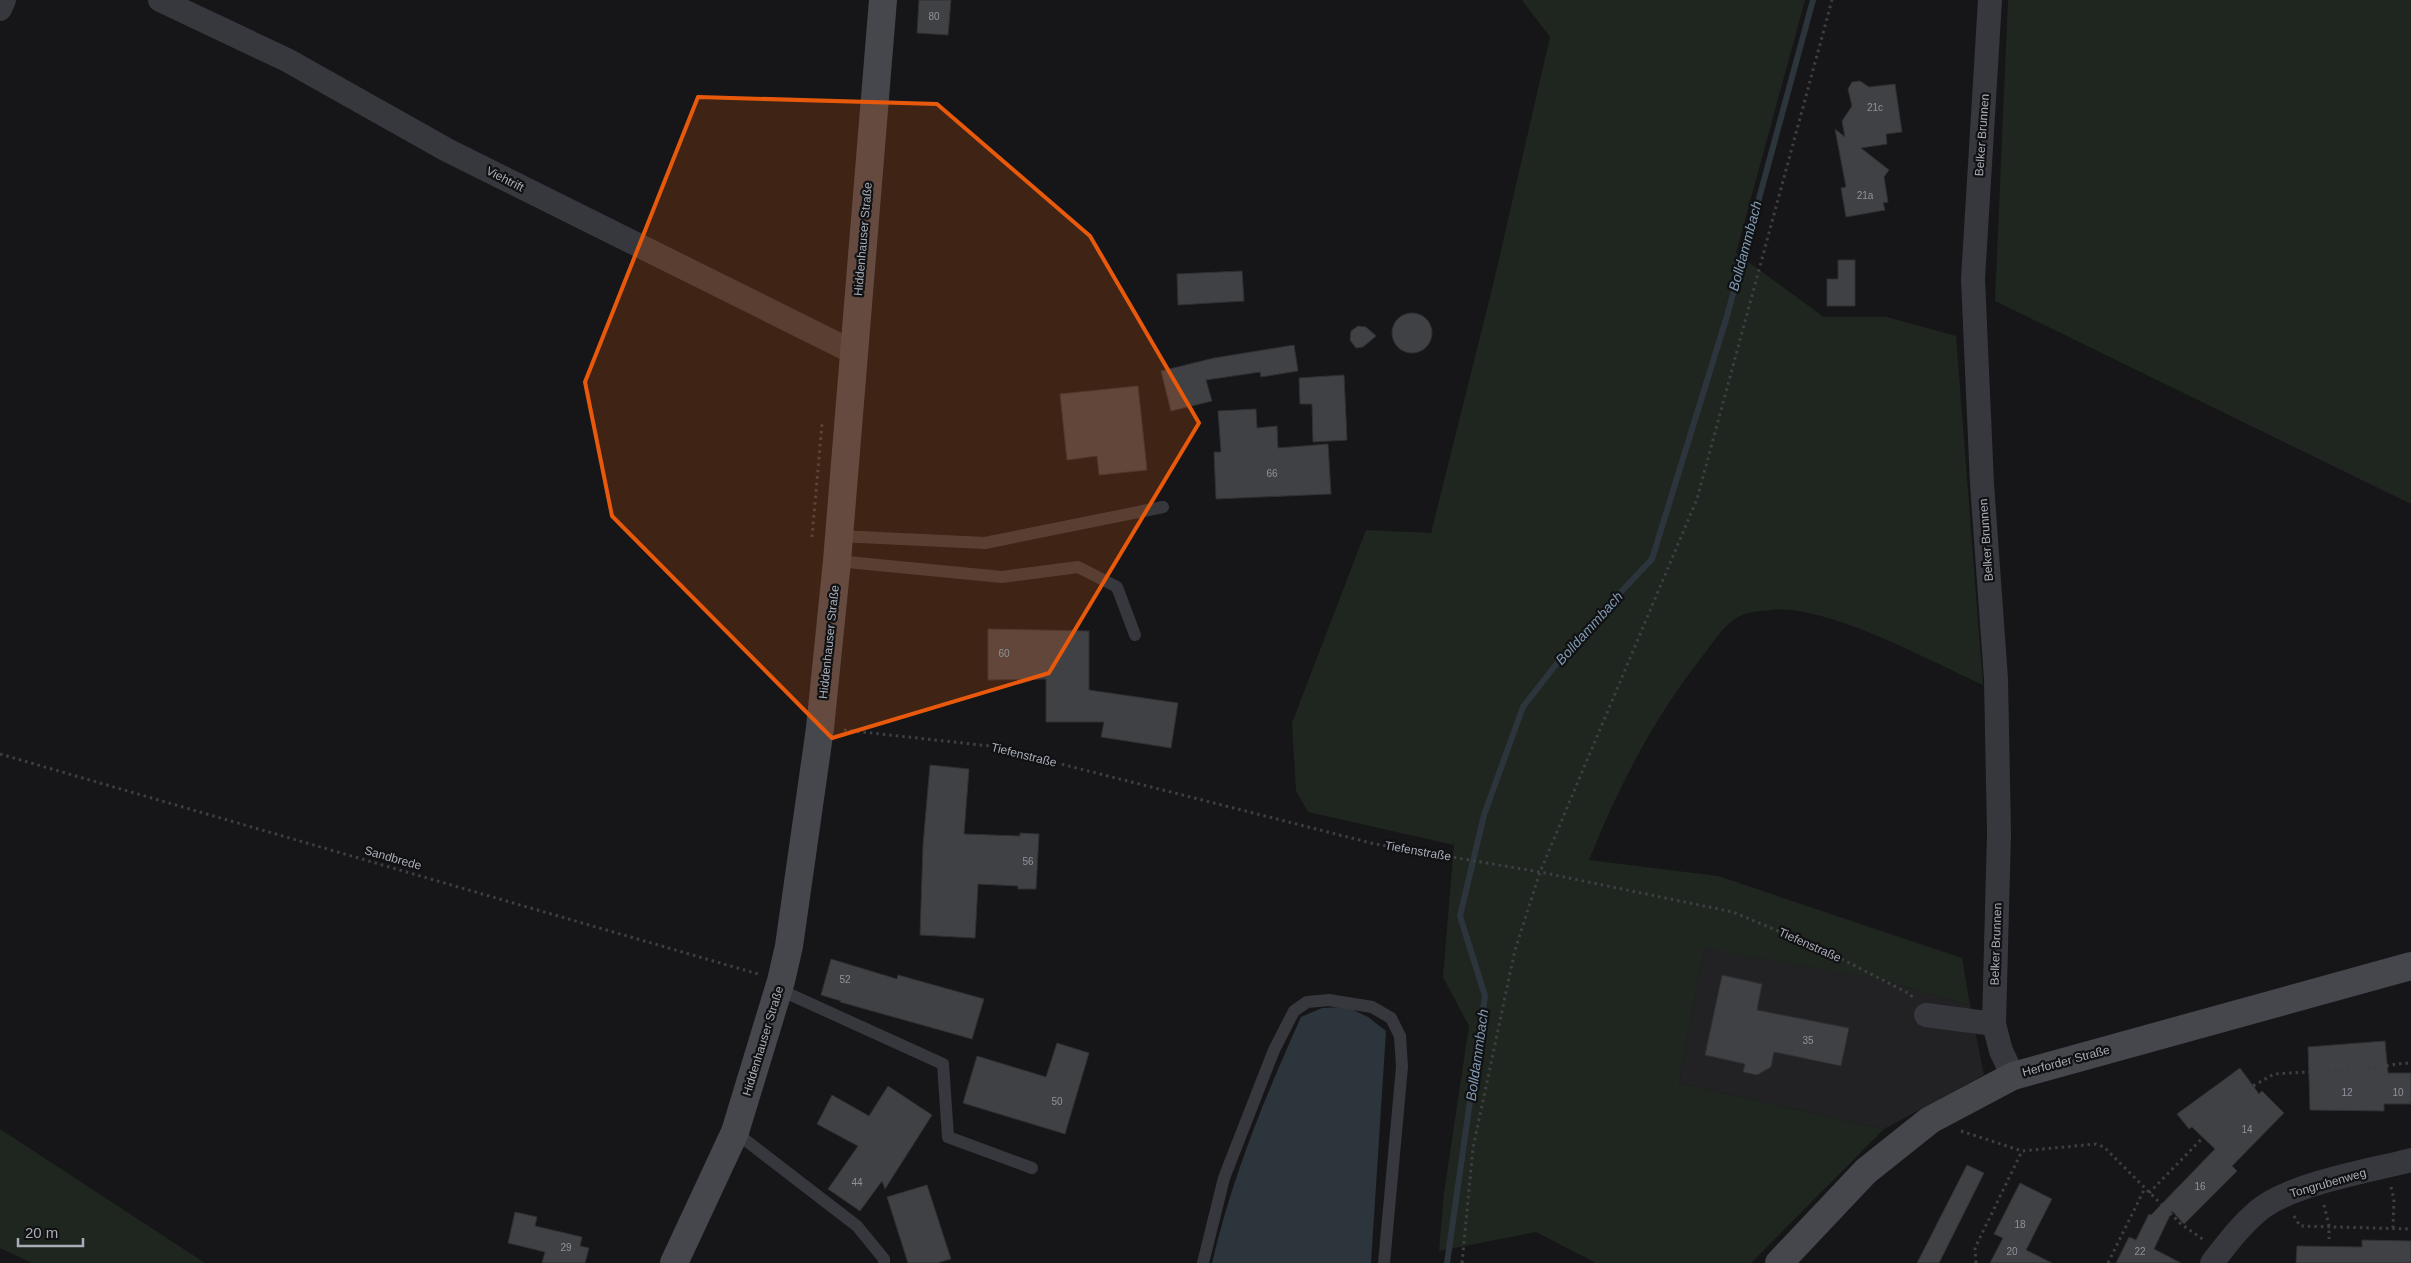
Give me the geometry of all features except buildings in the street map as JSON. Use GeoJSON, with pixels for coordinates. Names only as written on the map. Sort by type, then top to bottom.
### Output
{"type":"FeatureCollection","features":[{"type":"Feature","properties":{"kind":"street"},"geometry":{"type":"LineString","coordinates":[[0,9],[4,0]]}},
{"type":"Feature","properties":{"kind":"street","name":"Viehtrift"},"geometry":{"type":"LineString","coordinates":[[160,0],[287,60],[447,150],[853,352]]}},
{"type":"Feature","properties":{"kind":"street","name":"Hiddenhauser Straße"},"geometry":{"type":"LineString","coordinates":[[674,1263],[735,1132],[767,978],[789,946],[820,728],[838,548],[883,0]]}},
{"type":"Feature","properties":{"kind":"street","name":"Belker Brunnen"},"geometry":{"type":"LineString","coordinates":[[1990,0],[1973,279],[1982,484],[1996,679],[2000,833],[1994,1024],[2001,1051],[2013,1076]]}},
{"type":"Feature","properties":{"kind":"street","name":"Herforder Straße"},"geometry":{"type":"LineString","coordinates":[[1779,1263],[1866,1171],[1930,1120],[2013,1076],[2411,966]]}},
{"type":"Feature","properties":{"kind":"street"},"geometry":{"type":"LineString","coordinates":[[1926,1015],[1994,1024]]}},
{"type":"Feature","properties":{"kind":"street","name":"Tongrubenweg"},"geometry":{"type":"LineString","coordinates":[[2216,1257],[2258,1211],[2282,1196],[2318,1184],[2411,1160]]}},
{"type":"Feature","properties":{"kind":"lane"},"geometry":{"type":"LineString","coordinates":[[838,548],[985,543],[1163,506]]}},
{"type":"Feature","properties":{"kind":"lane"},"geometry":{"type":"LineString","coordinates":[[838,548],[1002,577],[1078,567],[1117,587],[1135,635]]}},
{"type":"Feature","properties":{"kind":"lane"},"geometry":{"type":"LineString","coordinates":[[767,978],[943,1064],[948,1137],[1032,1168]]}},
{"type":"Feature","properties":{"kind":"lane"},"geometry":{"type":"LineString","coordinates":[[1203,1263],[1224,1178],[1274,1050],[1294,1011],[1307,1002],[1329,1000],[1372,1007],[1391,1018],[1400,1036],[1402,1067],[1384,1263]]}},
{"type":"Feature","properties":{"kind":"lane"},"geometry":{"type":"LineString","coordinates":[[735,1132],[857,1226],[884,1259],[884,1263]]}},
{"type":"Feature","properties":{"kind":"path"},"geometry":{"type":"LineString","coordinates":[[1462,1263],[1473,1148],[1515,950],[1540,872],[1697,498],[1832,0]]}},
{"type":"Feature","properties":{"kind":"path"},"geometry":{"type":"LineString","coordinates":[[812,541],[822,416]]}},
{"type":"Feature","properties":{"kind":"path","name":"Tiefenstraße"},"geometry":{"type":"LineString","coordinates":[[820,728],[990,746],[1375,844],[1540,872],[1733,912],[1826,951],[1910,994],[1926,1015]]}},
{"type":"Feature","properties":{"kind":"path","name":"Sandbrede"},"geometry":{"type":"LineString","coordinates":[[0,754],[767,978]]}},
{"type":"Feature","properties":{"kind":"path"},"geometry":{"type":"LineString","coordinates":[[2149,1193],[2252,1086],[2274,1074],[2411,1064]]}},
{"type":"Feature","properties":{"kind":"path"},"geometry":{"type":"LineString","coordinates":[[1930,1120],[2022,1151],[2096,1144],[2104,1147],[2216,1257]]}},
{"type":"Feature","properties":{"kind":"path"},"geometry":{"type":"LineString","coordinates":[[1976,1263],[1975,1248],[2022,1151]]}},
{"type":"Feature","properties":{"kind":"path"},"geometry":{"type":"LineString","coordinates":[[2386,1167],[2394,1199],[2393,1228]]}},
{"type":"Feature","properties":{"kind":"path"},"geometry":{"type":"LineString","coordinates":[[2318,1184],[2329,1226],[2329,1239]]}},
{"type":"Feature","properties":{"kind":"path"},"geometry":{"type":"LineString","coordinates":[[2108,1263],[2145,1188]]}},
{"type":"Feature","properties":{"kind":"path"},"geometry":{"type":"LineString","coordinates":[[2282,1196],[2300,1226],[2411,1229]]}},
{"type":"Feature","properties":{"kind":"highlighted area"},"geometry":{"type":"Polygon","coordinates":[[[698,97],[937,104],[1090,236],[1199,423],[1049,673],[832,738],[612,516],[585,382],[698,97]]]}},
{"type":"Feature","properties":{"kind":"shaded area"},"geometry":{"type":"Polygon","coordinates":[[[1522,0],[1805,0],[1736,253],[1824,317],[1887,317],[1956,336],[1983,685],[1878,636],[1820,616],[1794,611],[1771,610],[1741,615],[1733,620],[1716,638],[1687,676],[1654,726],[1612,805],[1589,860],[1718,876],[1962,958],[1970,1005],[1877,979],[1704,948],[1679,1083],[1884,1129],[1751,1263],[1596,1263],[1536,1232],[1439,1251],[1444,1193],[1469,1026],[1443,977],[1454,845],[1308,812],[1296,791],[1292,723],[1366,530],[1431,533],[1493,285],[1550,37],[1522,0]]]}},
{"type":"Feature","properties":{"kind":"shaded area"},"geometry":{"type":"Polygon","coordinates":[[[2008,0],[2411,0],[2411,504],[1995,301],[2008,0]]]}},
{"type":"Feature","properties":{"kind":"shaded area"},"geometry":{"type":"Polygon","coordinates":[[[1704,947],[1877,979],[1970,1005],[1984,1075],[1884,1129],[1679,1083],[1704,947]]]}},
{"type":"Feature","properties":{"kind":"shaded area"},"geometry":{"type":"Polygon","coordinates":[[[1347,1007],[1368,1017],[1386,1031],[1371,1263],[1212,1263],[1239,1168],[1301,1017],[1322,1008],[1347,1007]]]}},
{"type":"Feature","properties":{"kind":"shaded area"},"geometry":{"type":"Polygon","coordinates":[[[0,1129],[205,1263],[32,1263],[0,1248],[0,1129]]]}},
{"type":"Feature","properties":{"kind":"waterway","name":"Bolldammbach"},"geometry":{"type":"LineString","coordinates":[[1447,1263],[1485,996],[1460,916],[1484,815],[1523,707],[1572,644],[1652,559],[1727,316],[1813,0]]}}]}
